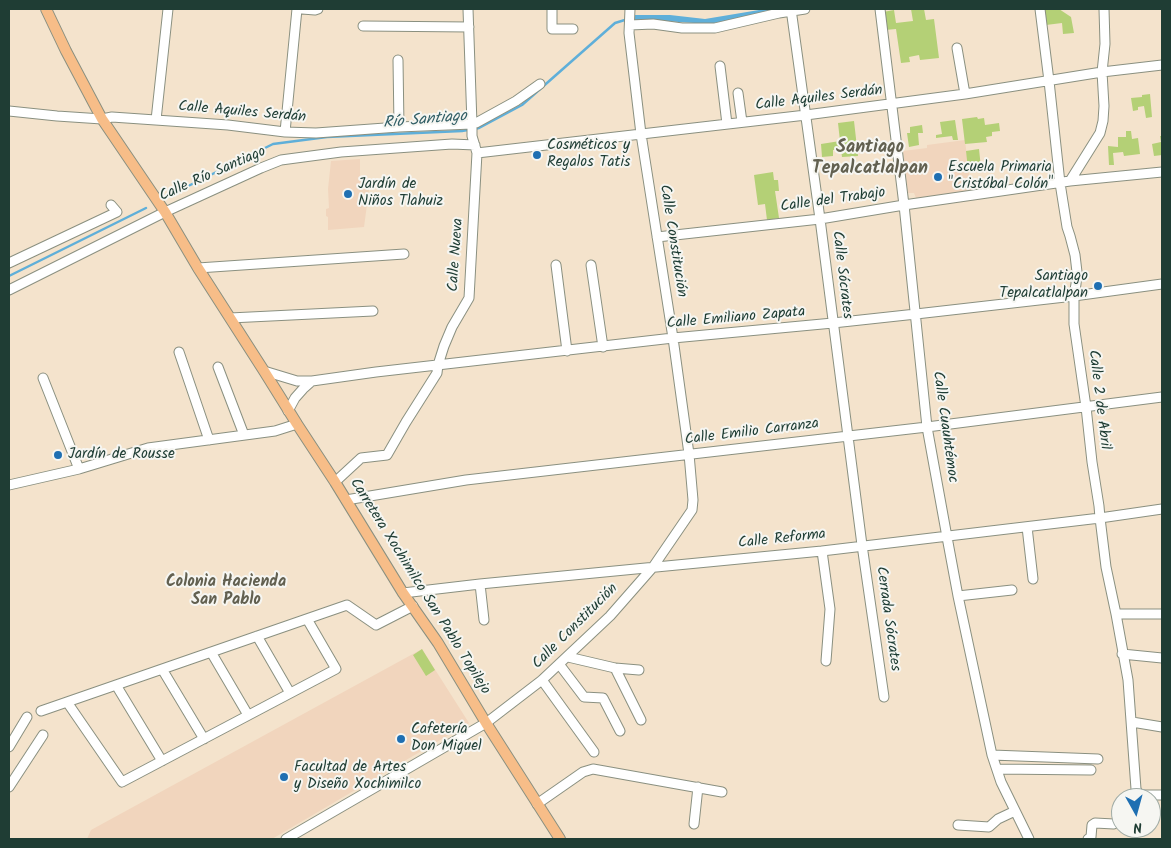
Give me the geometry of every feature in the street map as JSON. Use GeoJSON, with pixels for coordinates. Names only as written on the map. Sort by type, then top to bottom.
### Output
{"type":"FeatureCollection","features":[{"type":"Feature","properties":{"kind":"main road","name":"Carretera Xochimilco San Pablo Topilejo"},"geometry":{"type":"LineString","coordinates":[[46,9],[102,119],[165,212],[296,424],[335,482],[403,593],[438,643],[486,723],[560,839]]}},
{"type":"Feature","properties":{"kind":"street"},"geometry":{"type":"LineString","coordinates":[[156,120],[168,9]]}},
{"type":"Feature","properties":{"kind":"street"},"geometry":{"type":"LineString","coordinates":[[285,132],[298,9]]}},
{"type":"Feature","properties":{"kind":"street"},"geometry":{"type":"LineString","coordinates":[[302,9],[318,9]]}},
{"type":"Feature","properties":{"kind":"street","name":"Calle Nueva"},"geometry":{"type":"LineString","coordinates":[[335,482],[361,458],[387,455],[437,373],[438,365],[452,327],[469,298],[475,145],[472,125],[468,9]]}},
{"type":"Feature","properties":{"kind":"street"},"geometry":{"type":"LineString","coordinates":[[552,9],[552,29],[573,29]]}},
{"type":"Feature","properties":{"kind":"street"},"geometry":{"type":"LineString","coordinates":[[630,24],[653,24],[682,28],[715,28],[779,12],[805,9]]}},
{"type":"Feature","properties":{"kind":"street","name":"Calle Cuauhtémoc"},"geometry":{"type":"LineString","coordinates":[[880,9],[904,205],[927,426],[958,596],[992,754],[1029,839]]}},
{"type":"Feature","properties":{"kind":"street","name":"Calle 2 de Abril"},"geometry":{"type":"LineString","coordinates":[[1040,9],[1066,226],[1075,256],[1077,272],[1074,296],[1074,324],[1092,462],[1106,567],[1128,680],[1136,788],[1139,795],[1162,795]]}},
{"type":"Feature","properties":{"kind":"street"},"geometry":{"type":"LineString","coordinates":[[1070,181],[1100,133],[1104,106],[1102,72],[1105,44],[1104,9]]}},
{"type":"Feature","properties":{"kind":"street","name":"Calle Constitución"},"geometry":{"type":"LineString","coordinates":[[286,839],[486,723],[542,680],[610,616],[654,566],[692,510],[693,500],[689,454],[641,134],[629,33],[630,10]]}},
{"type":"Feature","properties":{"kind":"street","name":"Calle Sócrates"},"geometry":{"type":"LineString","coordinates":[[791,10],[862,545]]}},
{"type":"Feature","properties":{"kind":"street"},"geometry":{"type":"LineString","coordinates":[[362,26],[468,27]]}},
{"type":"Feature","properties":{"kind":"street"},"geometry":{"type":"LineString","coordinates":[[957,48],[965,94]]}},
{"type":"Feature","properties":{"kind":"street"},"geometry":{"type":"LineString","coordinates":[[398,60],[399,127]]}},
{"type":"Feature","properties":{"kind":"street","name":"Calle Aquiles Serdán"},"geometry":{"type":"LineString","coordinates":[[475,145],[641,134],[806,115],[1162,65]]}},
{"type":"Feature","properties":{"kind":"street"},"geometry":{"type":"LineString","coordinates":[[720,66],[727,124]]}},
{"type":"Feature","properties":{"kind":"street"},"geometry":{"type":"LineString","coordinates":[[472,125],[516,101],[540,84]]}},
{"type":"Feature","properties":{"kind":"street"},"geometry":{"type":"LineString","coordinates":[[738,93],[742,122]]}},
{"type":"Feature","properties":{"kind":"street","name":"Calle Aquiles Serdán"},"geometry":{"type":"LineString","coordinates":[[9,110],[56,116],[102,119],[112,117],[228,125],[285,132],[316,133],[399,127],[472,125]]}},
{"type":"Feature","properties":{"kind":"street","name":"Calle Río Santiago"},"geometry":{"type":"LineString","coordinates":[[9,290],[165,212],[281,160],[349,151],[452,144],[475,145]]}},
{"type":"Feature","properties":{"kind":"street","name":"Calle del Trabajo"},"geometry":{"type":"LineString","coordinates":[[657,237],[820,219],[1070,181],[1162,172]]}},
{"type":"Feature","properties":{"kind":"street"},"geometry":{"type":"LineString","coordinates":[[9,263],[118,212],[111,205]]}},
{"type":"Feature","properties":{"kind":"street"},"geometry":{"type":"LineString","coordinates":[[198,268],[404,254]]}},
{"type":"Feature","properties":{"kind":"street"},"geometry":{"type":"LineString","coordinates":[[556,265],[567,351]]}},
{"type":"Feature","properties":{"kind":"street"},"geometry":{"type":"LineString","coordinates":[[591,265],[602,347]]}},
{"type":"Feature","properties":{"kind":"street","name":"Calle Emiliano Zapata"},"geometry":{"type":"LineString","coordinates":[[264,371],[297,381],[312,381],[673,338],[834,324],[1162,284]]}},
{"type":"Feature","properties":{"kind":"street"},"geometry":{"type":"LineString","coordinates":[[230,318],[373,311]]}},
{"type":"Feature","properties":{"kind":"street"},"geometry":{"type":"LineString","coordinates":[[179,352],[209,440]]}},
{"type":"Feature","properties":{"kind":"street"},"geometry":{"type":"LineString","coordinates":[[218,367],[244,436]]}},
{"type":"Feature","properties":{"kind":"street"},"geometry":{"type":"LineString","coordinates":[[43,378],[79,469]]}},
{"type":"Feature","properties":{"kind":"street"},"geometry":{"type":"LineString","coordinates":[[288,411],[295,398],[312,381]]}},
{"type":"Feature","properties":{"kind":"street","name":"Calle Emilio Carranza"},"geometry":{"type":"LineString","coordinates":[[346,500],[466,480],[1162,397]]}},
{"type":"Feature","properties":{"kind":"street"},"geometry":{"type":"LineString","coordinates":[[9,485],[79,469],[148,448],[275,431],[296,424]]}},
{"type":"Feature","properties":{"kind":"street","name":"Calle Reforma"},"geometry":{"type":"LineString","coordinates":[[403,593],[654,566],[822,551],[1162,509]]}},
{"type":"Feature","properties":{"kind":"street"},"geometry":{"type":"LineString","coordinates":[[1027,527],[1033,579]]}},
{"type":"Feature","properties":{"kind":"street","name":"Cerrada Sócrates"},"geometry":{"type":"LineString","coordinates":[[862,545],[884,697]]}},
{"type":"Feature","properties":{"kind":"street"},"geometry":{"type":"LineString","coordinates":[[822,551],[830,609],[826,662]]}},
{"type":"Feature","properties":{"kind":"street"},"geometry":{"type":"LineString","coordinates":[[480,584],[484,620]]}},
{"type":"Feature","properties":{"kind":"street"},"geometry":{"type":"LineString","coordinates":[[958,596],[1012,590]]}},
{"type":"Feature","properties":{"kind":"street"},"geometry":{"type":"LineString","coordinates":[[41,711],[348,605],[376,625],[413,606]]}},
{"type":"Feature","properties":{"kind":"street"},"geometry":{"type":"LineString","coordinates":[[1116,614],[1162,614]]}},
{"type":"Feature","properties":{"kind":"street"},"geometry":{"type":"LineString","coordinates":[[67,702],[122,782],[336,669],[308,619]]}},
{"type":"Feature","properties":{"kind":"street"},"geometry":{"type":"LineString","coordinates":[[257,636],[290,693]]}},
{"type":"Feature","properties":{"kind":"street"},"geometry":{"type":"LineString","coordinates":[[211,652],[248,715]]}},
{"type":"Feature","properties":{"kind":"street"},"geometry":{"type":"LineString","coordinates":[[1122,654],[1162,658]]}},
{"type":"Feature","properties":{"kind":"street"},"geometry":{"type":"LineString","coordinates":[[568,656],[615,668],[639,670]]}},
{"type":"Feature","properties":{"kind":"street"},"geometry":{"type":"LineString","coordinates":[[559,664],[584,696],[603,698],[620,731]]}},
{"type":"Feature","properties":{"kind":"street"},"geometry":{"type":"LineString","coordinates":[[615,668],[642,720]]}},
{"type":"Feature","properties":{"kind":"street"},"geometry":{"type":"LineString","coordinates":[[162,669],[204,739]]}},
{"type":"Feature","properties":{"kind":"street"},"geometry":{"type":"LineString","coordinates":[[542,680],[594,752]]}},
{"type":"Feature","properties":{"kind":"street"},"geometry":{"type":"LineString","coordinates":[[116,685],[162,761]]}},
{"type":"Feature","properties":{"kind":"street"},"geometry":{"type":"LineString","coordinates":[[9,748],[27,717]]}},
{"type":"Feature","properties":{"kind":"street"},"geometry":{"type":"LineString","coordinates":[[1132,722],[1162,727]]}},
{"type":"Feature","properties":{"kind":"street"},"geometry":{"type":"LineString","coordinates":[[9,788],[42,735]]}},
{"type":"Feature","properties":{"kind":"street"},"geometry":{"type":"LineString","coordinates":[[992,754],[1098,759]]}},
{"type":"Feature","properties":{"kind":"street"},"geometry":{"type":"LineString","coordinates":[[537,804],[583,772],[593,769],[722,792]]}},
{"type":"Feature","properties":{"kind":"street"},"geometry":{"type":"LineString","coordinates":[[997,769],[1091,770]]}},
{"type":"Feature","properties":{"kind":"street"},"geometry":{"type":"LineString","coordinates":[[694,824],[698,788]]}},
{"type":"Feature","properties":{"kind":"street"},"geometry":{"type":"LineString","coordinates":[[958,825],[989,827],[998,819],[1015,810]]}},
{"type":"Feature","properties":{"kind":"street"},"geometry":{"type":"LineString","coordinates":[[1088,839],[1090,838],[1092,825],[1095,823],[1111,824]]}},
{"type":"Feature","properties":{"kind":"shaded area","name":"Escuela Primaria \"Cristóbal Colón\""},"geometry":{"type":"Polygon","coordinates":[[[965,140],[971,191],[916,198],[914,193],[908,193],[903,151],[927,148],[927,145],[965,140]]]}},
{"type":"Feature","properties":{"kind":"shaded area","name":"Jardín de Niños Tlahuiz"},"geometry":{"type":"Polygon","coordinates":[[[360,159],[360,180],[365,179],[370,182],[364,227],[328,230],[326,209],[329,208],[328,189],[331,161],[360,159]]]}},
{"type":"Feature","properties":{"kind":"shaded area","name":"Facultad de Artes y Diseño Xochimilco"},"geometry":{"type":"Polygon","coordinates":[[[422,649],[469,723],[272,839],[87,839],[91,830],[422,649]]]}},
{"type":"Feature","properties":{"kind":"green space"},"geometry":{"type":"Polygon","coordinates":[[[911,9],[924,9],[926,20],[934,19],[939,58],[920,60],[919,55],[909,57],[910,62],[901,63],[896,29],[885,30],[883,12],[894,10],[896,23],[913,21],[911,9]]]}},
{"type":"Feature","properties":{"kind":"green space"},"geometry":{"type":"Polygon","coordinates":[[[1044,9],[1059,9],[1071,17],[1074,33],[1063,34],[1062,23],[1046,25],[1044,9]]]}},
{"type":"Feature","properties":{"kind":"green space"},"geometry":{"type":"Polygon","coordinates":[[[1150,94],[1152,117],[1146,118],[1144,106],[1138,107],[1138,110],[1133,111],[1131,98],[1150,94]]]}},
{"type":"Feature","properties":{"kind":"green space"},"geometry":{"type":"Polygon","coordinates":[[[977,117],[978,119],[984,118],[985,125],[999,123],[1000,131],[992,132],[992,136],[986,137],[987,142],[965,144],[962,119],[977,117]]]}},
{"type":"Feature","properties":{"kind":"green space"},"geometry":{"type":"Polygon","coordinates":[[[955,120],[958,140],[953,140],[952,136],[936,138],[936,135],[942,134],[940,122],[955,120]]]}},
{"type":"Feature","properties":{"kind":"green space"},"geometry":{"type":"Polygon","coordinates":[[[854,121],[858,156],[842,157],[841,149],[833,150],[833,156],[822,157],[821,144],[840,141],[838,123],[854,121]]]}},
{"type":"Feature","properties":{"kind":"green space"},"geometry":{"type":"Polygon","coordinates":[[[922,125],[923,133],[918,133],[919,145],[909,147],[907,133],[910,133],[910,127],[922,125]]]}},
{"type":"Feature","properties":{"kind":"green space"},"geometry":{"type":"Polygon","coordinates":[[[1126,131],[1131,131],[1132,139],[1138,138],[1140,154],[1124,156],[1123,152],[1113,153],[1114,165],[1109,165],[1108,146],[1118,147],[1118,137],[1126,137],[1126,131]]]}},
{"type":"Feature","properties":{"kind":"green space"},"geometry":{"type":"Polygon","coordinates":[[[1160,136],[1162,136],[1162,155],[1154,156],[1152,144],[1161,142],[1160,136]]]}},
{"type":"Feature","properties":{"kind":"green space"},"geometry":{"type":"Polygon","coordinates":[[[979,149],[981,168],[968,169],[966,151],[979,149]]]}},
{"type":"Feature","properties":{"kind":"green space"},"geometry":{"type":"Polygon","coordinates":[[[773,172],[774,180],[778,180],[779,191],[775,191],[779,218],[767,220],[765,204],[758,205],[754,175],[773,172]]]}},
{"type":"Feature","properties":{"kind":"green space"},"geometry":{"type":"Polygon","coordinates":[[[422,649],[435,670],[426,676],[413,655],[422,649]]]}},
{"type":"Feature","properties":{"kind":"water"},"geometry":{"type":"Polygon","coordinates":[[[765,9],[773,10],[769,13],[709,24],[664,21],[632,22],[633,15],[670,15],[705,19],[765,9]]]}},
{"type":"Feature","properties":{"kind":"waterway","name":"Río Santiago"},"geometry":{"type":"LineString","coordinates":[[166,197],[273,144],[327,137],[462,131],[479,128],[522,105],[615,23],[628,19]]}},
{"type":"Feature","properties":{"kind":"waterway","name":"Río Santiago"},"geometry":{"type":"LineString","coordinates":[[9,276],[146,208]]}},
{"type":"Feature","properties":{"kind":"place","name":"Cosméticos y Regalos Tatis"},"geometry":{"type":"Point","coordinates":[537,155]}},
{"type":"Feature","properties":{"kind":"place","name":"Escuela Primaria \"Cristóbal Colón\""},"geometry":{"type":"Point","coordinates":[938,177]}},
{"type":"Feature","properties":{"kind":"place","name":"Jardín de Niños Tlahuiz"},"geometry":{"type":"Point","coordinates":[348,194]}},
{"type":"Feature","properties":{"kind":"place","name":"Santiago Tepalcatlalpan"},"geometry":{"type":"Point","coordinates":[1098,286]}},
{"type":"Feature","properties":{"kind":"place","name":"Jardín de Rousse"},"geometry":{"type":"Point","coordinates":[58,455]}},
{"type":"Feature","properties":{"kind":"place","name":"Cafetería Don Miguel"},"geometry":{"type":"Point","coordinates":[401,739]}},
{"type":"Feature","properties":{"kind":"place","name":"Facultad de Artes y Diseño Xochimilco"},"geometry":{"type":"Point","coordinates":[284,777]}},
{"type":"Feature","properties":{"kind":"district","name":"Santiago Tepalcatlalpan"},"geometry":{"type":"Point","coordinates":[870,159]}},
{"type":"Feature","properties":{"kind":"district","name":"Colonia Hacienda San Pablo"},"geometry":{"type":"Point","coordinates":[226,592]}}]}
